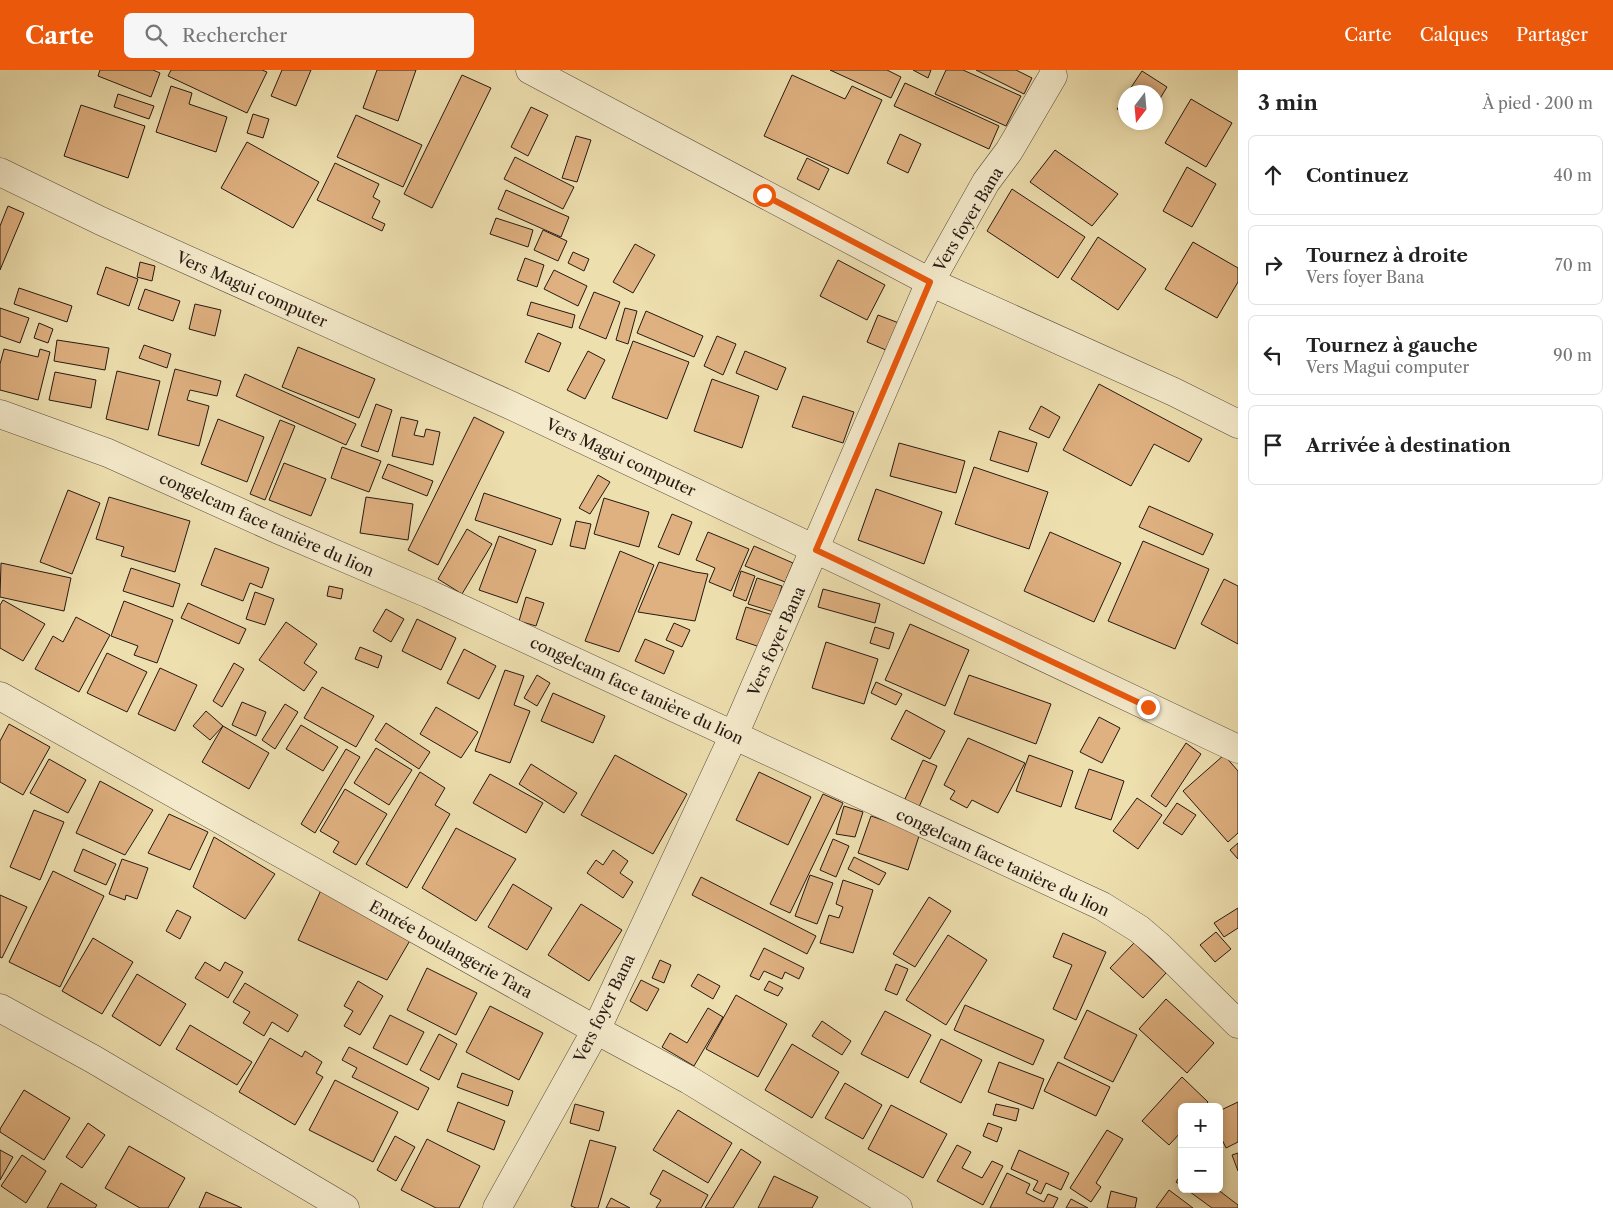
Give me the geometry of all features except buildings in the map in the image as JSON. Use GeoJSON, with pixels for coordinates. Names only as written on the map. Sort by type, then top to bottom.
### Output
{"type":"FeatureCollection","features":[{"type":"Feature","properties":{"kind":"street"},"geometry":{"type":"LineString","coordinates":[[530,70],[930,282],[1165,388],[1238,424]]}},
{"type":"Feature","properties":{"kind":"street","name":"Vers foyer Bana"},"geometry":{"type":"LineString","coordinates":[[497,1208],[596,1030],[734,735],[816,550],[930,282],[986,182],[1009,151],[1053,76]]}},
{"type":"Feature","properties":{"kind":"street","name":"Vers Magui computer"},"geometry":{"type":"LineString","coordinates":[[0,172],[110,225],[510,405],[1238,749]]}},
{"type":"Feature","properties":{"kind":"street","name":"congelcam face tanière du lion"},"geometry":{"type":"LineString","coordinates":[[0,414],[108,453],[279,530],[429,594],[1102,906],[1139,929],[1160,947],[1238,1024]]}},
{"type":"Feature","properties":{"kind":"street","name":"Entrée boulangerie Tara"},"geometry":{"type":"LineString","coordinates":[[0,696],[688,1080],[898,1208]]}},
{"type":"Feature","properties":{"kind":"street"},"geometry":{"type":"LineString","coordinates":[[0,1008],[93,1059],[345,1208]]}},
{"type":"Feature","properties":{"kind":"route"},"geometry":{"type":"LineString","coordinates":[[764,195],[930,282],[816,550],[1148,707]]}}]}
